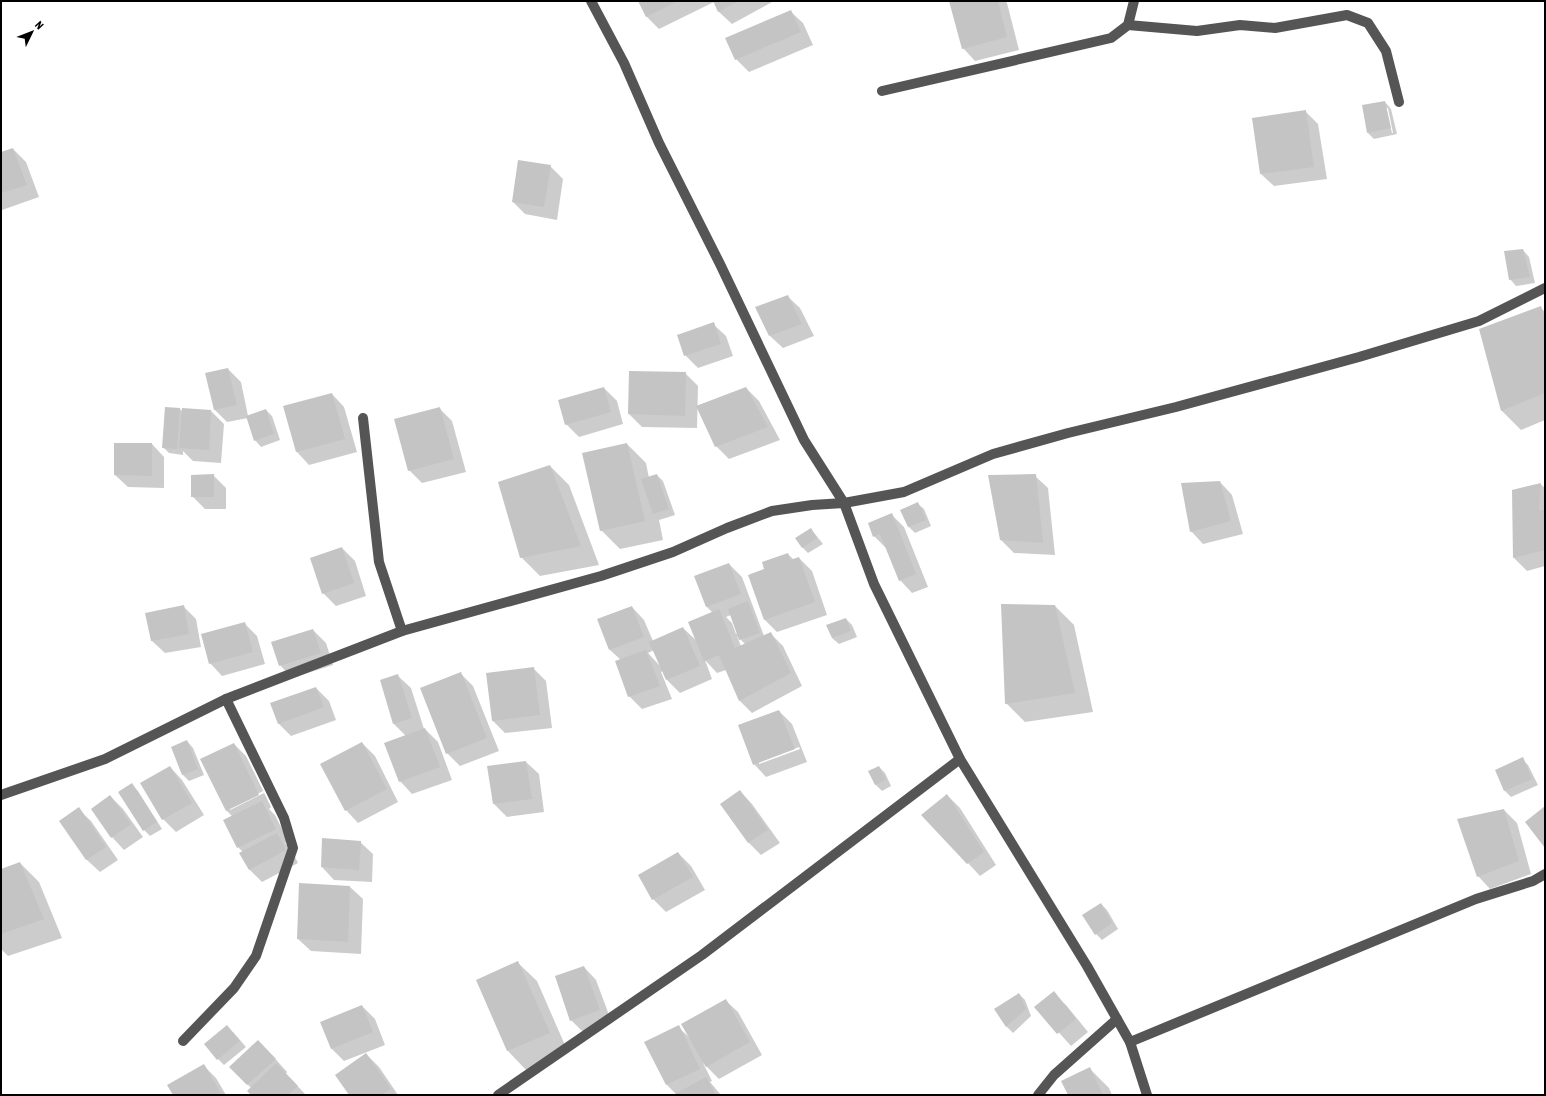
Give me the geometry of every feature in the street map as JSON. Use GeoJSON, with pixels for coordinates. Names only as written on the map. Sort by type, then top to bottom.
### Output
{"type":"FeatureCollection","features":[{"type":"Feature","properties":{"kind":"street"},"geometry":{"type":"LineString","coordinates":[[591,1],[624,64],[659,143],[716,257],[804,440],[844,503],[874,584],[960,759],[1087,966],[1130,1042],[1147,1095]]}},
{"type":"Feature","properties":{"kind":"street"},"geometry":{"type":"LineString","coordinates":[[882,91],[1111,38],[1128,24],[1134,1]]}},
{"type":"Feature","properties":{"kind":"street"},"geometry":{"type":"LineString","coordinates":[[1128,24],[1197,31],[1240,25],[1275,28],[1348,15],[1368,23],[1386,51],[1399,102]]}},
{"type":"Feature","properties":{"kind":"street"},"geometry":{"type":"LineString","coordinates":[[1,795],[105,759],[226,699],[402,631],[601,576],[674,552],[727,528],[772,511],[812,505],[844,503],[904,492],[993,454],[1068,433],[1176,408],[1359,357],[1479,321],[1545,288]]}},
{"type":"Feature","properties":{"kind":"street"},"geometry":{"type":"LineString","coordinates":[[363,418],[379,562],[402,631]]}},
{"type":"Feature","properties":{"kind":"street"},"geometry":{"type":"LineString","coordinates":[[183,1041],[234,988],[256,956],[293,848],[284,818],[226,699]]}},
{"type":"Feature","properties":{"kind":"street"},"geometry":{"type":"LineString","coordinates":[[498,1095],[702,955],[960,759]]}},
{"type":"Feature","properties":{"kind":"street"},"geometry":{"type":"LineString","coordinates":[[1130,1042],[1476,899],[1533,881],[1545,874]]}},
{"type":"Feature","properties":{"kind":"street"},"geometry":{"type":"LineString","coordinates":[[1038,1095],[1054,1075],[1116,1019]]}},
{"type":"Feature","properties":{"kind":"building"},"geometry":{"type":"Polygon","coordinates":[[[638,1],[678,1],[646,17],[638,1]]]}},
{"type":"Feature","properties":{"kind":"building"},"geometry":{"type":"Polygon","coordinates":[[[713,1],[739,1],[718,12],[713,1]]]}},
{"type":"Feature","properties":{"kind":"building"},"geometry":{"type":"Polygon","coordinates":[[[949,1],[998,1],[1007,37],[962,49],[949,1]]]}},
{"type":"Feature","properties":{"kind":"building"},"geometry":{"type":"Polygon","coordinates":[[[791,10],[801,32],[735,60],[725,38],[791,10]]]}},
{"type":"Feature","properties":{"kind":"building"},"geometry":{"type":"Polygon","coordinates":[[[1385,101],[1391,128],[1367,133],[1362,105],[1385,101]]]}},
{"type":"Feature","properties":{"kind":"building"},"geometry":{"type":"Polygon","coordinates":[[[1306,110],[1314,167],[1260,174],[1252,118],[1306,110]]]}},
{"type":"Feature","properties":{"kind":"building"},"geometry":{"type":"Polygon","coordinates":[[[13,148],[27,185],[1,193],[1,152],[13,148]]]}},
{"type":"Feature","properties":{"kind":"building"},"geometry":{"type":"Polygon","coordinates":[[[518,160],[551,165],[544,207],[512,202],[518,160]]]}},
{"type":"Feature","properties":{"kind":"building"},"geometry":{"type":"Polygon","coordinates":[[[1523,249],[1530,277],[1509,280],[1504,251],[1523,249]]]}},
{"type":"Feature","properties":{"kind":"building"},"geometry":{"type":"Polygon","coordinates":[[[788,295],[802,324],[769,336],[755,307],[788,295]]]}},
{"type":"Feature","properties":{"kind":"building"},"geometry":{"type":"Polygon","coordinates":[[[1541,306],[1545,318],[1545,393],[1501,411],[1479,329],[1541,306]]]}},
{"type":"Feature","properties":{"kind":"building"},"geometry":{"type":"Polygon","coordinates":[[[714,322],[721,344],[684,356],[677,335],[714,322]]]}},
{"type":"Feature","properties":{"kind":"building"},"geometry":{"type":"Polygon","coordinates":[[[228,368],[237,405],[214,410],[205,373],[228,368]]]}},
{"type":"Feature","properties":{"kind":"building"},"geometry":{"type":"Polygon","coordinates":[[[629,371],[686,372],[685,416],[628,414],[629,371]]]}},
{"type":"Feature","properties":{"kind":"building"},"geometry":{"type":"Polygon","coordinates":[[[604,387],[611,412],[565,425],[558,400],[604,387]]]}},
{"type":"Feature","properties":{"kind":"building"},"geometry":{"type":"Polygon","coordinates":[[[746,387],[768,427],[715,447],[696,406],[746,387]]]}},
{"type":"Feature","properties":{"kind":"building"},"geometry":{"type":"Polygon","coordinates":[[[332,393],[345,439],[296,452],[283,406],[332,393]]]}},
{"type":"Feature","properties":{"kind":"building"},"geometry":{"type":"Polygon","coordinates":[[[165,407],[180,408],[177,449],[162,448],[165,407]]]}},
{"type":"Feature","properties":{"kind":"building"},"geometry":{"type":"Polygon","coordinates":[[[440,407],[454,459],[408,471],[394,419],[440,407]]]}},
{"type":"Feature","properties":{"kind":"building"},"geometry":{"type":"Polygon","coordinates":[[[182,408],[211,410],[209,450],[179,448],[182,408]]]}},
{"type":"Feature","properties":{"kind":"building"},"geometry":{"type":"Polygon","coordinates":[[[266,409],[274,434],[254,441],[246,416],[266,409]]]}},
{"type":"Feature","properties":{"kind":"building"},"geometry":{"type":"Polygon","coordinates":[[[114,443],[152,443],[152,476],[114,475],[114,443]]]}},
{"type":"Feature","properties":{"kind":"building"},"geometry":{"type":"Polygon","coordinates":[[[627,443],[645,521],[600,531],[582,453],[627,443]]]}},
{"type":"Feature","properties":{"kind":"building"},"geometry":{"type":"Polygon","coordinates":[[[550,465],[581,546],[520,558],[498,482],[550,465]]]}},
{"type":"Feature","properties":{"kind":"building"},"geometry":{"type":"Polygon","coordinates":[[[214,474],[214,497],[191,497],[191,475],[214,474]]]}},
{"type":"Feature","properties":{"kind":"building"},"geometry":{"type":"Polygon","coordinates":[[[657,474],[669,509],[653,514],[641,479],[657,474]]]}},
{"type":"Feature","properties":{"kind":"building"},"geometry":{"type":"Polygon","coordinates":[[[1036,474],[1043,543],[1000,540],[988,475],[1036,474]]]}},
{"type":"Feature","properties":{"kind":"building"},"geometry":{"type":"Polygon","coordinates":[[[1220,481],[1231,521],[1190,532],[1181,483],[1220,481]]]}},
{"type":"Feature","properties":{"kind":"building"},"geometry":{"type":"Polygon","coordinates":[[[1541,483],[1539,510],[1545,510],[1545,550],[1513,558],[1512,490],[1541,483]]]}},
{"type":"Feature","properties":{"kind":"building"},"geometry":{"type":"Polygon","coordinates":[[[918,502],[926,520],[908,527],[900,510],[918,502]]]}},
{"type":"Feature","properties":{"kind":"building"},"geometry":{"type":"Polygon","coordinates":[[[892,513],[916,574],[899,581],[880,534],[873,537],[868,523],[892,513]]]}},
{"type":"Feature","properties":{"kind":"building"},"geometry":{"type":"Polygon","coordinates":[[[811,528],[817,538],[802,548],[795,538],[811,528]]]}},
{"type":"Feature","properties":{"kind":"building"},"geometry":{"type":"Polygon","coordinates":[[[342,547],[354,583],[322,594],[310,558],[342,547]]]}},
{"type":"Feature","properties":{"kind":"building"},"geometry":{"type":"Polygon","coordinates":[[[788,553],[790,560],[799,557],[815,602],[764,620],[748,575],[764,569],[762,562],[788,553]]]}},
{"type":"Feature","properties":{"kind":"building"},"geometry":{"type":"Polygon","coordinates":[[[729,563],[741,594],[706,607],[694,576],[729,563]]]}},
{"type":"Feature","properties":{"kind":"building"},"geometry":{"type":"Polygon","coordinates":[[[748,601],[760,633],[739,640],[728,609],[748,601]]]}},
{"type":"Feature","properties":{"kind":"building"},"geometry":{"type":"Polygon","coordinates":[[[1001,604],[1055,605],[1075,693],[1005,704],[1001,604]]]}},
{"type":"Feature","properties":{"kind":"building"},"geometry":{"type":"Polygon","coordinates":[[[184,605],[189,634],[151,641],[145,613],[184,605]]]}},
{"type":"Feature","properties":{"kind":"building"},"geometry":{"type":"Polygon","coordinates":[[[632,606],[644,637],[609,650],[597,619],[632,606]]]}},
{"type":"Feature","properties":{"kind":"building"},"geometry":{"type":"Polygon","coordinates":[[[719,609],[735,648],[771,632],[791,673],[739,701],[719,655],[704,661],[688,622],[719,609]]]}},
{"type":"Feature","properties":{"kind":"building"},"geometry":{"type":"Polygon","coordinates":[[[846,618],[851,631],[832,638],[826,625],[846,618]]]}},
{"type":"Feature","properties":{"kind":"building"},"geometry":{"type":"Polygon","coordinates":[[[245,622],[253,652],[209,664],[201,634],[245,622]]]}},
{"type":"Feature","properties":{"kind":"building"},"geometry":{"type":"Polygon","coordinates":[[[683,627],[700,666],[666,680],[649,642],[683,627]]]}},
{"type":"Feature","properties":{"kind":"building"},"geometry":{"type":"Polygon","coordinates":[[[313,629],[321,653],[279,666],[271,642],[313,629]]]}},
{"type":"Feature","properties":{"kind":"building"},"geometry":{"type":"Polygon","coordinates":[[[646,650],[660,686],[628,697],[615,661],[646,650]]]}},
{"type":"Feature","properties":{"kind":"building"},"geometry":{"type":"Polygon","coordinates":[[[534,667],[540,715],[492,721],[486,673],[534,667]]]}},
{"type":"Feature","properties":{"kind":"building"},"geometry":{"type":"Polygon","coordinates":[[[461,672],[487,738],[446,754],[420,688],[461,672]]]}},
{"type":"Feature","properties":{"kind":"building"},"geometry":{"type":"Polygon","coordinates":[[[398,674],[412,718],[393,724],[380,680],[398,674]]]}},
{"type":"Feature","properties":{"kind":"building"},"geometry":{"type":"Polygon","coordinates":[[[316,687],[324,707],[278,724],[270,703],[316,687]]]}},
{"type":"Feature","properties":{"kind":"building"},"geometry":{"type":"Polygon","coordinates":[[[779,710],[795,749],[753,765],[738,725],[779,710]]]}},
{"type":"Feature","properties":{"kind":"building"},"geometry":{"type":"Polygon","coordinates":[[[425,728],[440,767],[399,782],[384,743],[425,728]]]}},
{"type":"Feature","properties":{"kind":"building"},"geometry":{"type":"Polygon","coordinates":[[[187,740],[198,769],[182,775],[171,747],[187,740]]]}},
{"type":"Feature","properties":{"kind":"building"},"geometry":{"type":"Polygon","coordinates":[[[362,742],[387,789],[345,811],[320,764],[362,742]]]}},
{"type":"Feature","properties":{"kind":"building"},"geometry":{"type":"Polygon","coordinates":[[[234,743],[259,795],[226,811],[200,759],[234,743]]]}},
{"type":"Feature","properties":{"kind":"building"},"geometry":{"type":"Polygon","coordinates":[[[1523,757],[1532,779],[1504,791],[1495,770],[1523,757]]]}},
{"type":"Feature","properties":{"kind":"building"},"geometry":{"type":"Polygon","coordinates":[[[526,761],[532,799],[493,804],[487,766],[526,761]]]}},
{"type":"Feature","properties":{"kind":"building"},"geometry":{"type":"Polygon","coordinates":[[[170,766],[192,803],[162,820],[140,783],[170,766]]]}},
{"type":"Feature","properties":{"kind":"building"},"geometry":{"type":"Polygon","coordinates":[[[879,766],[886,780],[875,785],[868,771],[879,766]]]}},
{"type":"Feature","properties":{"kind":"building"},"geometry":{"type":"Polygon","coordinates":[[[132,783],[157,822],[143,831],[118,792],[132,783]]]}},
{"type":"Feature","properties":{"kind":"building"},"geometry":{"type":"Polygon","coordinates":[[[740,790],[768,830],[748,843],[720,804],[740,790]]]}},
{"type":"Feature","properties":{"kind":"building"},"geometry":{"type":"Polygon","coordinates":[[[947,794],[984,852],[967,864],[921,815],[947,794]]]}},
{"type":"Feature","properties":{"kind":"building"},"geometry":{"type":"Polygon","coordinates":[[[110,795],[131,824],[111,838],[91,809],[110,795]]]}},
{"type":"Feature","properties":{"kind":"building"},"geometry":{"type":"Polygon","coordinates":[[[262,801],[276,829],[237,848],[223,820],[262,801]]]}},
{"type":"Feature","properties":{"kind":"building"},"geometry":{"type":"Polygon","coordinates":[[[1545,806],[1545,848],[1525,822],[1545,806]]]}},
{"type":"Feature","properties":{"kind":"building"},"geometry":{"type":"Polygon","coordinates":[[[79,807],[106,847],[86,860],[59,821],[79,807]]]}},
{"type":"Feature","properties":{"kind":"building"},"geometry":{"type":"Polygon","coordinates":[[[1504,809],[1519,861],[1477,877],[1457,819],[1504,809]]]}},
{"type":"Feature","properties":{"kind":"building"},"geometry":{"type":"Polygon","coordinates":[[[277,833],[286,850],[249,870],[239,853],[277,833]]]}},
{"type":"Feature","properties":{"kind":"building"},"geometry":{"type":"Polygon","coordinates":[[[322,838],[361,841],[359,870],[321,867],[322,838]]]}},
{"type":"Feature","properties":{"kind":"building"},"geometry":{"type":"Polygon","coordinates":[[[678,852],[693,877],[652,900],[638,875],[678,852]]]}},
{"type":"Feature","properties":{"kind":"building"},"geometry":{"type":"Polygon","coordinates":[[[20,862],[44,919],[1,934],[1,869],[20,862]]]}},
{"type":"Feature","properties":{"kind":"building"},"geometry":{"type":"Polygon","coordinates":[[[299,883],[350,886],[348,942],[297,939],[299,883]]]}},
{"type":"Feature","properties":{"kind":"building"},"geometry":{"type":"Polygon","coordinates":[[[1101,903],[1112,923],[1095,935],[1082,915],[1101,903]]]}},
{"type":"Feature","properties":{"kind":"building"},"geometry":{"type":"Polygon","coordinates":[[[518,961],[550,1033],[507,1051],[476,980],[518,961]]]}},
{"type":"Feature","properties":{"kind":"building"},"geometry":{"type":"Polygon","coordinates":[[[584,966],[600,1010],[570,1021],[555,976],[584,966]]]}},
{"type":"Feature","properties":{"kind":"building"},"geometry":{"type":"Polygon","coordinates":[[[1054,991],[1076,1019],[1057,1034],[1034,1007],[1054,991]]]}},
{"type":"Feature","properties":{"kind":"building"},"geometry":{"type":"Polygon","coordinates":[[[1019,993],[1026,1009],[1006,1027],[994,1009],[1019,993]]]}},
{"type":"Feature","properties":{"kind":"building"},"geometry":{"type":"Polygon","coordinates":[[[726,999],[750,1042],[706,1067],[681,1024],[726,999]]]}},
{"type":"Feature","properties":{"kind":"building"},"geometry":{"type":"Polygon","coordinates":[[[362,1005],[373,1032],[331,1049],[320,1022],[362,1005]]]}},
{"type":"Feature","properties":{"kind":"building"},"geometry":{"type":"Polygon","coordinates":[[[227,1025],[240,1041],[217,1060],[204,1044],[227,1025]]]}},
{"type":"Feature","properties":{"kind":"building"},"geometry":{"type":"Polygon","coordinates":[[[679,1025],[700,1069],[666,1085],[644,1042],[679,1025]]]}},
{"type":"Feature","properties":{"kind":"building"},"geometry":{"type":"Polygon","coordinates":[[[258,1040],[276,1059],[247,1085],[229,1067],[258,1040]]]}},
{"type":"Feature","properties":{"kind":"building"},"geometry":{"type":"Polygon","coordinates":[[[366,1053],[391,1089],[382,1095],[349,1095],[335,1075],[366,1053]]]}},
{"type":"Feature","properties":{"kind":"building"},"geometry":{"type":"Polygon","coordinates":[[[276,1063],[298,1086],[288,1095],[251,1095],[247,1091],[276,1063]]]}},
{"type":"Feature","properties":{"kind":"building"},"geometry":{"type":"Polygon","coordinates":[[[204,1064],[222,1095],[173,1095],[167,1085],[204,1064]]]}},
{"type":"Feature","properties":{"kind":"building"},"geometry":{"type":"Polygon","coordinates":[[[1090,1067],[1103,1095],[1068,1095],[1061,1081],[1090,1067]]]}},
{"type":"Feature","properties":{"kind":"building"},"geometry":{"type":"Polygon","coordinates":[[[706,1077],[716,1095],[673,1095],[706,1077]]]}}]}
